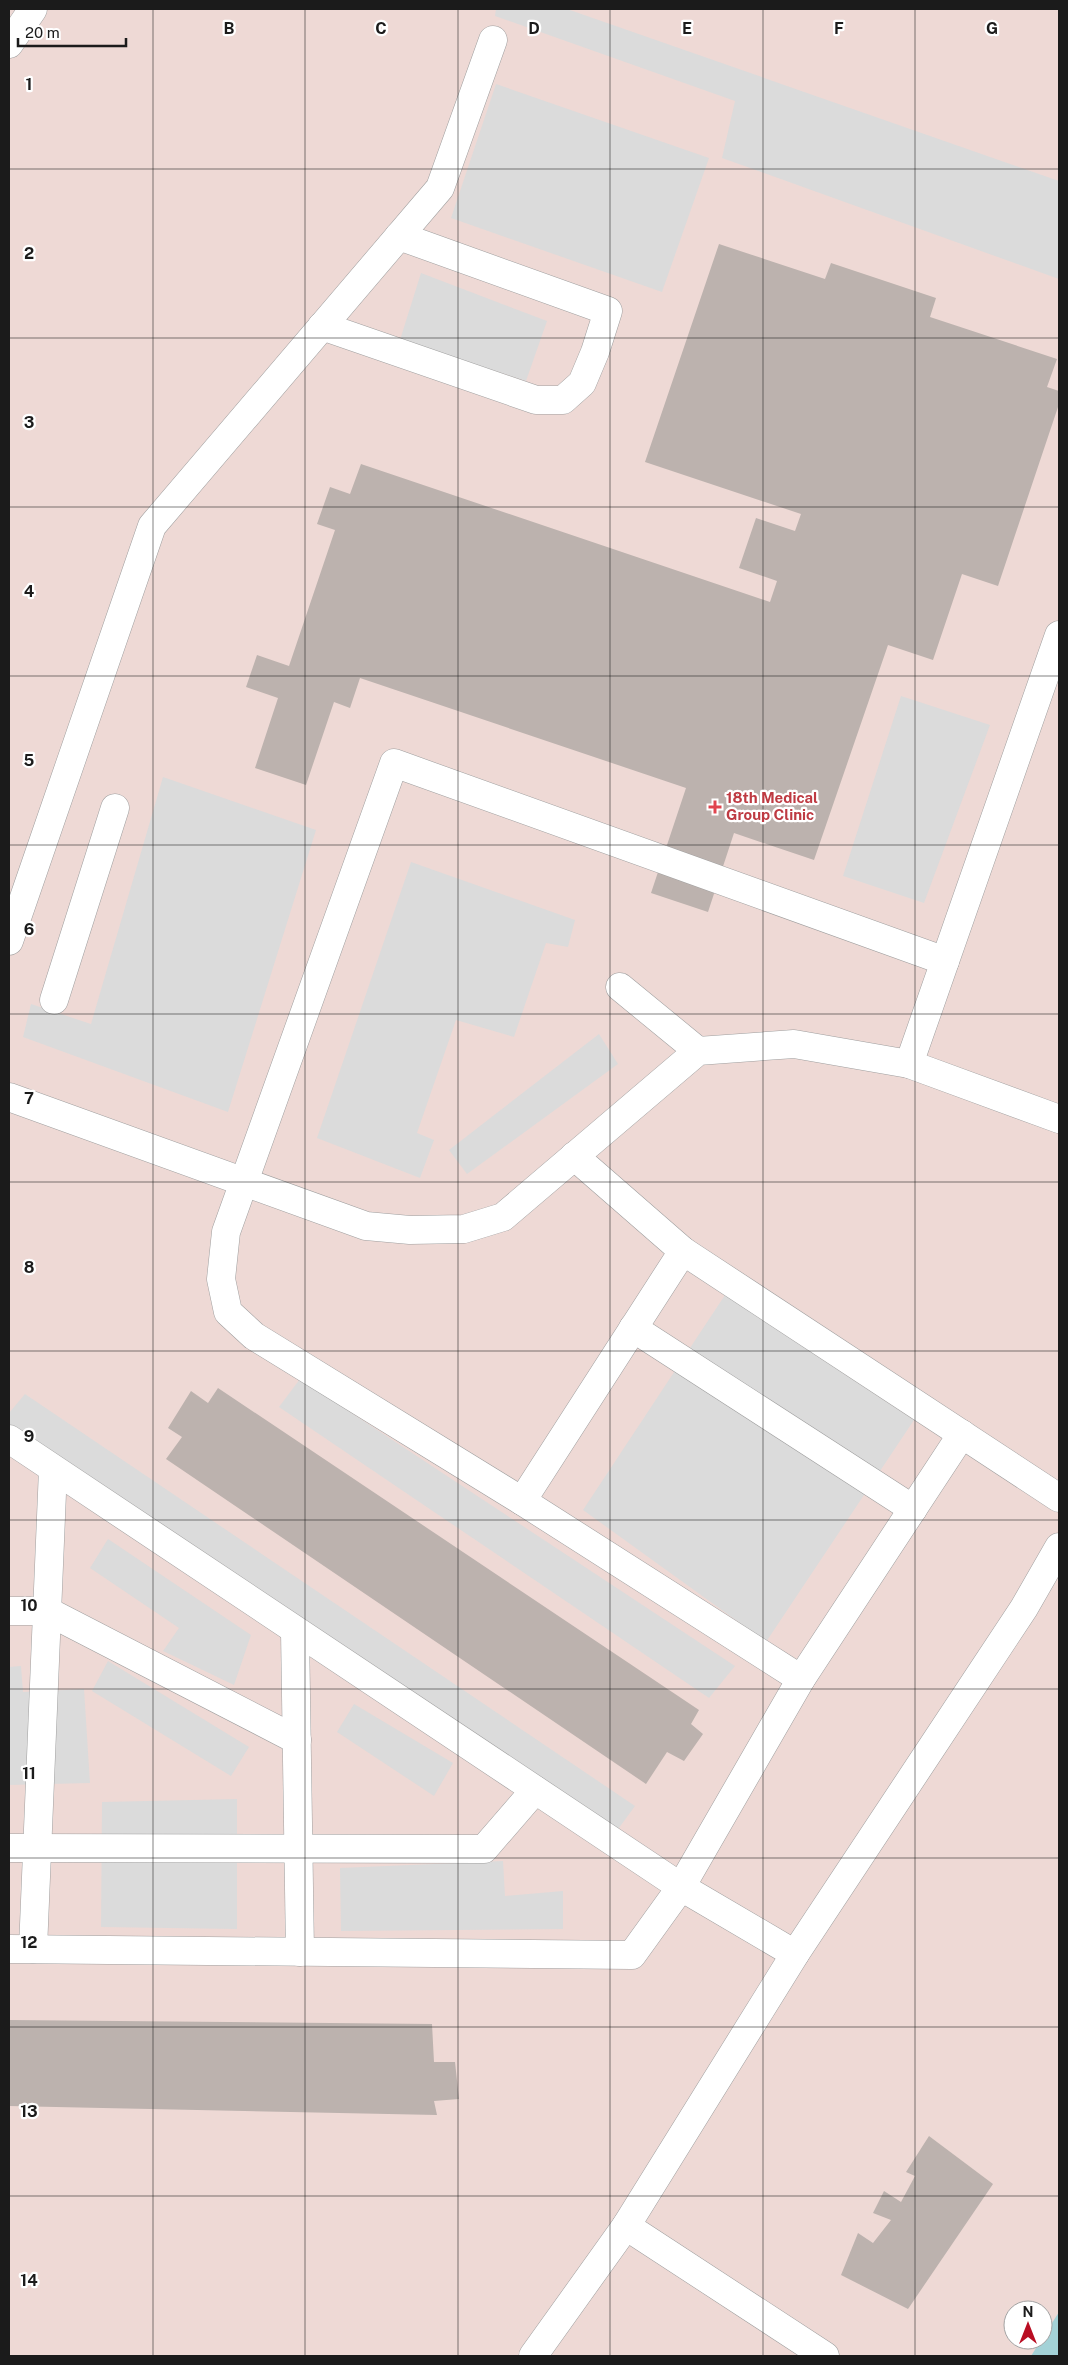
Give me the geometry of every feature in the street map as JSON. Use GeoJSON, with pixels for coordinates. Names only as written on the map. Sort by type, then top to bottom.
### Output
{"type":"FeatureCollection","features":[{"type":"Feature","properties":{"kind":"street"},"geometry":{"type":"LineString","coordinates":[[9,44],[33,9]]}},
{"type":"Feature","properties":{"kind":"street"},"geometry":{"type":"LineString","coordinates":[[9,941],[152,526],[440,188],[493,40]]}},
{"type":"Feature","properties":{"kind":"street"},"geometry":{"type":"LineString","coordinates":[[322,326],[536,400],[564,400],[582,384],[595,352],[608,311],[399,236]]}},
{"type":"Feature","properties":{"kind":"street"},"geometry":{"type":"LineString","coordinates":[[909,1064],[1059,635]]}},
{"type":"Feature","properties":{"kind":"street"},"geometry":{"type":"LineString","coordinates":[[801,1679],[522,1501],[254,1336],[228,1312],[221,1279],[226,1232],[394,763],[945,961]]}},
{"type":"Feature","properties":{"kind":"street"},"geometry":{"type":"LineString","coordinates":[[54,1000],[115,808]]}},
{"type":"Feature","properties":{"kind":"street"},"geometry":{"type":"LineString","coordinates":[[620,987],[698,1051]]}},
{"type":"Feature","properties":{"kind":"street"},"geometry":{"type":"LineString","coordinates":[[9,1097],[366,1226],[410,1230],[464,1229],[503,1217],[698,1051],[794,1044],[909,1064],[1059,1119]]}},
{"type":"Feature","properties":{"kind":"street"},"geometry":{"type":"LineString","coordinates":[[574,1156],[683,1251],[1059,1498]]}},
{"type":"Feature","properties":{"kind":"street"},"geometry":{"type":"LineString","coordinates":[[522,1501],[683,1251]]}},
{"type":"Feature","properties":{"kind":"street"},"geometry":{"type":"LineString","coordinates":[[633,1328],[913,1509]]}},
{"type":"Feature","properties":{"kind":"street"},"geometry":{"type":"LineString","coordinates":[[53,1469],[38,1849],[21,1949],[632,1956],[681,1887],[801,1679],[962,1434]]}},
{"type":"Feature","properties":{"kind":"street"},"geometry":{"type":"LineString","coordinates":[[9,1439],[681,1887],[795,1954]]}},
{"type":"Feature","properties":{"kind":"street"},"geometry":{"type":"LineString","coordinates":[[533,2356],[626,2226],[795,1954],[1024,1608],[1059,1547]]}},
{"type":"Feature","properties":{"kind":"street"},"geometry":{"type":"LineString","coordinates":[[9,1610],[47,1611],[297,1740]]}},
{"type":"Feature","properties":{"kind":"street"},"geometry":{"type":"LineString","coordinates":[[296,1631],[300,1952]]}},
{"type":"Feature","properties":{"kind":"street"},"geometry":{"type":"LineString","coordinates":[[9,1848],[484,1849],[535,1790]]}},
{"type":"Feature","properties":{"kind":"street"},"geometry":{"type":"LineString","coordinates":[[626,2226],[825,2356]]}},
{"type":"Feature","properties":{"kind":"shaded area"},"geometry":{"type":"Polygon","coordinates":[[[9,9],[1059,9],[1059,2356],[9,2356],[9,9]]]}},
{"type":"Feature","properties":{"kind":"shaded area"},"geometry":{"type":"Polygon","coordinates":[[[496,9],[567,9],[1059,181],[1059,279],[722,158],[735,101],[495,16],[496,9]]]}},
{"type":"Feature","properties":{"kind":"shaded area"},"geometry":{"type":"Polygon","coordinates":[[[496,84],[709,158],[662,292],[451,218],[496,84]]]}},
{"type":"Feature","properties":{"kind":"shaded area"},"geometry":{"type":"Polygon","coordinates":[[[421,273],[547,321],[526,381],[400,340],[421,273]]]}},
{"type":"Feature","properties":{"kind":"shaded area"},"geometry":{"type":"Polygon","coordinates":[[[901,696],[990,725],[924,903],[843,876],[901,696]]]}},
{"type":"Feature","properties":{"kind":"shaded area"},"geometry":{"type":"Polygon","coordinates":[[[163,777],[316,830],[228,1112],[23,1037],[31,1004],[91,1024],[163,777]]]}},
{"type":"Feature","properties":{"kind":"shaded area"},"geometry":{"type":"Polygon","coordinates":[[[411,862],[575,920],[568,947],[546,943],[514,1037],[456,1020],[417,1133],[434,1140],[420,1178],[317,1138],[411,862]]]}},
{"type":"Feature","properties":{"kind":"shaded area"},"geometry":{"type":"Polygon","coordinates":[[[599,1034],[618,1064],[467,1174],[449,1150],[599,1034]]]}},
{"type":"Feature","properties":{"kind":"shaded area"},"geometry":{"type":"Polygon","coordinates":[[[725,1295],[914,1420],[766,1642],[583,1510],[725,1295]]]}},
{"type":"Feature","properties":{"kind":"shaded area"},"geometry":{"type":"Polygon","coordinates":[[[300,1379],[735,1666],[709,1698],[279,1407],[300,1379]]]}},
{"type":"Feature","properties":{"kind":"shaded area"},"geometry":{"type":"Polygon","coordinates":[[[25,1394],[635,1806],[616,1832],[9,1427],[9,1413],[25,1394]]]}},
{"type":"Feature","properties":{"kind":"shaded area"},"geometry":{"type":"Polygon","coordinates":[[[108,1539],[251,1635],[234,1685],[163,1651],[179,1628],[90,1568],[108,1539]]]}},
{"type":"Feature","properties":{"kind":"shaded area"},"geometry":{"type":"Polygon","coordinates":[[[108,1661],[249,1747],[231,1776],[92,1691],[108,1661]]]}},
{"type":"Feature","properties":{"kind":"shaded area"},"geometry":{"type":"Polygon","coordinates":[[[21,1666],[23,1692],[84,1689],[90,1783],[9,1785],[9,1667],[21,1666]]]}},
{"type":"Feature","properties":{"kind":"shaded area"},"geometry":{"type":"Polygon","coordinates":[[[354,1704],[453,1763],[434,1796],[337,1732],[354,1704]]]}},
{"type":"Feature","properties":{"kind":"shaded area"},"geometry":{"type":"Polygon","coordinates":[[[237,1799],[237,1929],[101,1927],[102,1802],[237,1799]]]}},
{"type":"Feature","properties":{"kind":"shaded area"},"geometry":{"type":"Polygon","coordinates":[[[503,1861],[505,1896],[563,1891],[563,1929],[341,1931],[340,1868],[503,1861]]]}},
{"type":"Feature","properties":{"kind":"water"},"geometry":{"type":"Polygon","coordinates":[[[1059,2312],[1059,2356],[1031,2356],[1035,2350],[1053,2350],[1053,2321],[1059,2312]]]}},
{"type":"Feature","properties":{"kind":"building"},"geometry":{"type":"Polygon","coordinates":[[[719,244],[825,279],[831,263],[936,298],[930,317],[1057,359],[1047,387],[1059,391],[1059,404],[998,586],[962,574],[933,660],[888,645],[814,860],[734,833],[708,912],[651,893],[686,788],[360,678],[350,708],[334,702],[306,785],[255,768],[278,698],[246,687],[257,655],[289,666],[335,530],[317,524],[330,487],[350,494],[361,464],[770,602],[777,581],[739,568],[756,518],[795,531],[801,514],[645,462],[719,244]]]}},
{"type":"Feature","properties":{"kind":"building"},"geometry":{"type":"Polygon","coordinates":[[[218,1388],[699,1710],[691,1724],[703,1734],[684,1761],[667,1752],[646,1784],[166,1459],[182,1437],[168,1428],[191,1391],[208,1403],[218,1388]]]}},
{"type":"Feature","properties":{"kind":"building"},"geometry":{"type":"Polygon","coordinates":[[[9,2020],[432,2024],[434,2062],[455,2062],[459,2099],[434,2101],[437,2115],[9,2106],[9,2020]]]}},
{"type":"Feature","properties":{"kind":"building"},"geometry":{"type":"Polygon","coordinates":[[[929,2136],[993,2184],[908,2309],[841,2275],[858,2233],[873,2243],[891,2220],[873,2213],[884,2191],[901,2202],[915,2176],[906,2172],[929,2136]]]}},
{"type":"Feature","properties":{"kind":"place","name":"18th Medical Group Clinic"},"geometry":{"type":"Point","coordinates":[715,807]}}]}
